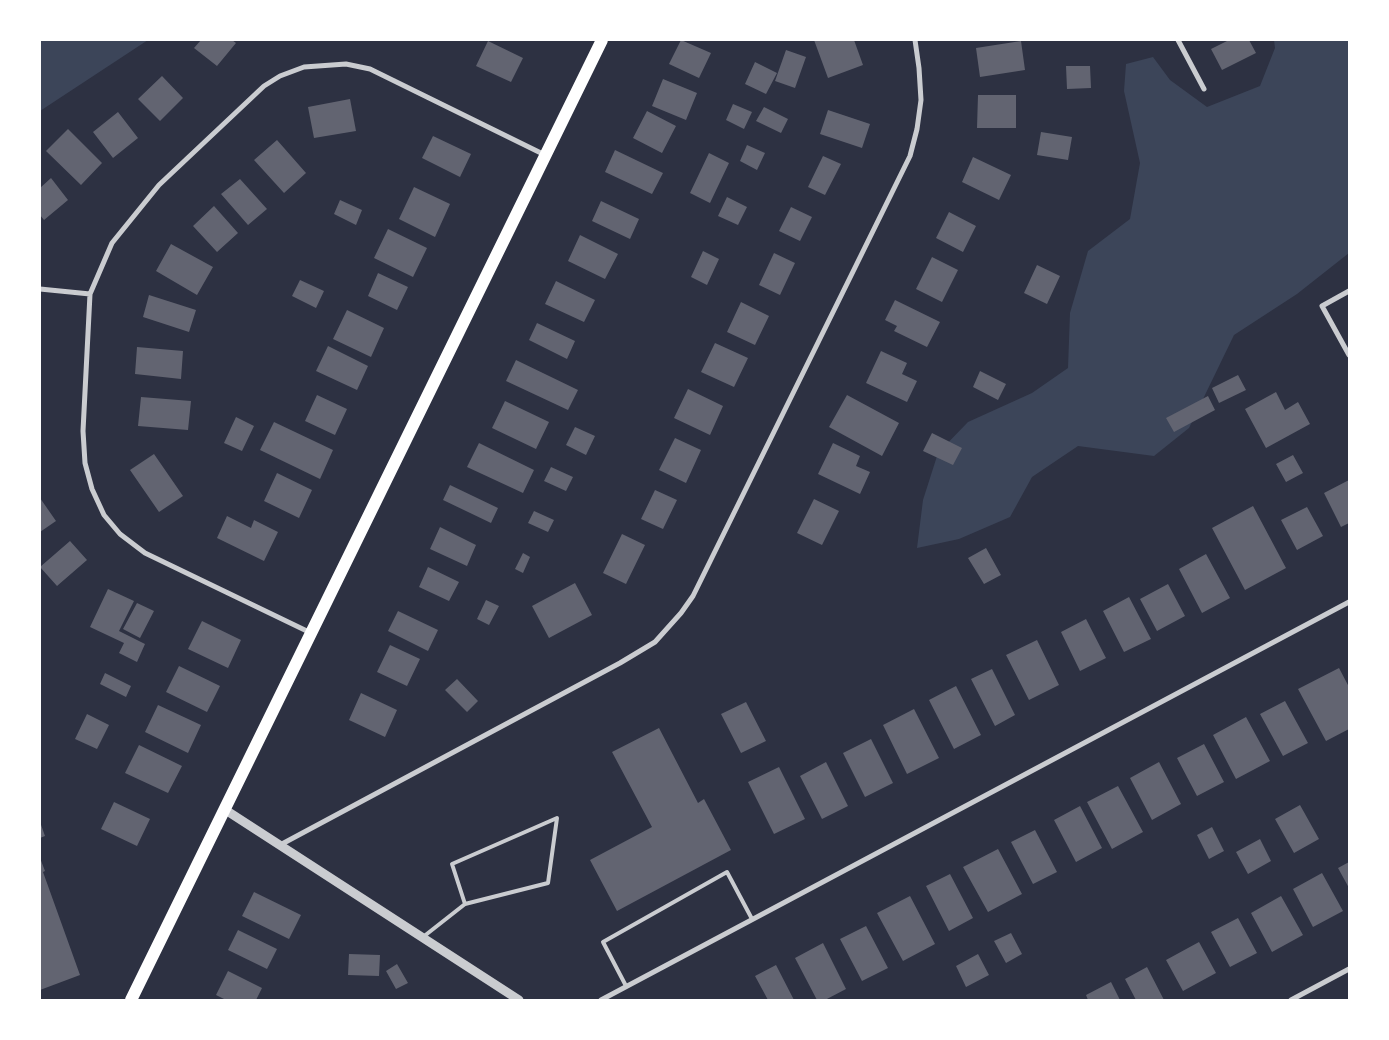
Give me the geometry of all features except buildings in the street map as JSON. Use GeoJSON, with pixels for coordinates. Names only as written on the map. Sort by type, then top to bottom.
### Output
{"type":"FeatureCollection","features":[{"type":"Feature","properties":{"kind":"main road"},"geometry":{"type":"LineString","coordinates":[[131,1000],[602,40]]}},
{"type":"Feature","properties":{"kind":"street"},"geometry":{"type":"LineString","coordinates":[[280,845],[620,663],[655,642],[682,614],[693,596],[910,156],[917,129],[920,100],[919,68],[915,40]]}},
{"type":"Feature","properties":{"kind":"street"},"geometry":{"type":"LineString","coordinates":[[1178,40],[1204,89]]}},
{"type":"Feature","properties":{"kind":"street"},"geometry":{"type":"LineString","coordinates":[[311,633],[146,553],[120,534],[104,515],[92,489],[85,463],[83,431],[90,294],[112,243],[159,185],[264,86],[280,76],[304,67],[346,64],[370,69],[546,155]]}},
{"type":"Feature","properties":{"kind":"street"},"geometry":{"type":"LineString","coordinates":[[40,290],[90,294]]}},
{"type":"Feature","properties":{"kind":"street"},"geometry":{"type":"LineString","coordinates":[[1349,291],[1322,306],[1349,355]]}},
{"type":"Feature","properties":{"kind":"street"},"geometry":{"type":"LineString","coordinates":[[600,1000],[1349,602]]}},
{"type":"Feature","properties":{"kind":"street"},"geometry":{"type":"LineString","coordinates":[[224,809],[519,1000]]}},
{"type":"Feature","properties":{"kind":"street"},"geometry":{"type":"LineString","coordinates":[[1291,1000],[1349,969]]}},
{"type":"Feature","properties":{"kind":"lane"},"geometry":{"type":"LineString","coordinates":[[423,937],[465,904],[548,883],[557,818],[452,864],[465,904]]}},
{"type":"Feature","properties":{"kind":"lane"},"geometry":{"type":"LineString","coordinates":[[626,986],[603,942],[727,872],[752,919]]}},
{"type":"Feature","properties":{"kind":"shaded area"},"geometry":{"type":"Polygon","coordinates":[[[40,40],[148,40],[40,111],[40,40]]]}},
{"type":"Feature","properties":{"kind":"shaded area"},"geometry":{"type":"Polygon","coordinates":[[[1274,40],[1349,40],[1349,253],[1297,294],[1234,335],[1189,428],[1154,456],[1078,446],[1032,477],[1010,517],[959,539],[917,548],[923,500],[938,453],[968,422],[1032,393],[1068,368],[1070,313],[1088,251],[1130,219],[1140,163],[1124,91],[1126,64],[1153,57],[1170,80],[1207,107],[1260,86],[1275,48],[1274,40]]]}}]}
